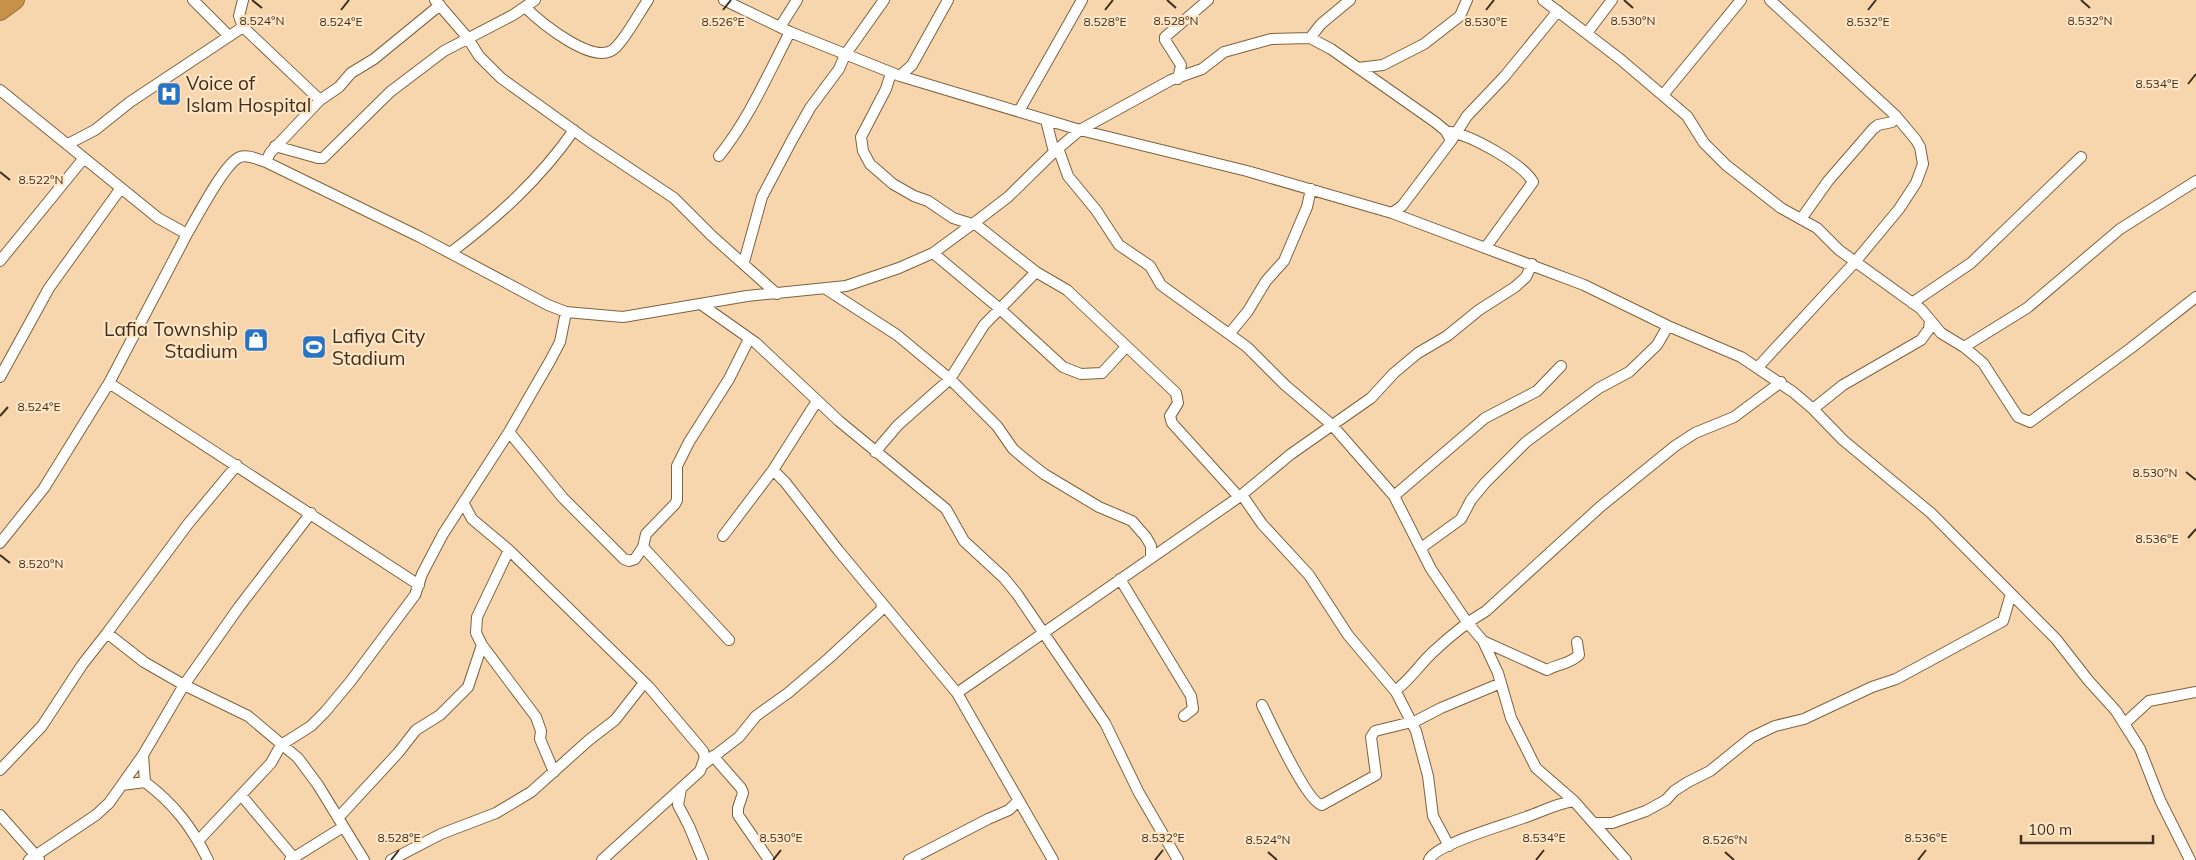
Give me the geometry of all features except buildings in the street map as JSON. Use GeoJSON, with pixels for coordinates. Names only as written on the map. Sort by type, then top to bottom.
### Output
{"type":"FeatureCollection","features":[{"type":"Feature","properties":{"kind":"highway"},"geometry":{"type":"LineString","coordinates":[[0,11],[15,0]]}},
{"type":"Feature","properties":{"kind":"street"},"geometry":{"type":"LineString","coordinates":[[193,0],[228,35]]}},
{"type":"Feature","properties":{"kind":"street"},"geometry":{"type":"LineString","coordinates":[[243,0],[239,16],[243,27],[320,100]]}},
{"type":"Feature","properties":{"kind":"street"},"geometry":{"type":"LineString","coordinates":[[276,146],[322,158],[390,92],[444,51],[535,0]]}},
{"type":"Feature","properties":{"kind":"street"},"geometry":{"type":"LineString","coordinates":[[525,7],[540,22],[569,41],[600,53],[615,49],[648,0]]}},
{"type":"Feature","properties":{"kind":"street"},"geometry":{"type":"LineString","coordinates":[[724,0],[785,29],[895,75],[1080,130],[1311,189],[1392,213],[1584,285],[1758,367],[1814,409],[1843,440],[1931,513],[2056,639],[2088,680],[2103,695],[2140,749],[2160,800],[2190,860]]}},
{"type":"Feature","properties":{"kind":"street"},"geometry":{"type":"LineString","coordinates":[[719,156],[733,139],[749,111],[797,0]]}},
{"type":"Feature","properties":{"kind":"street"},"geometry":{"type":"LineString","coordinates":[[744,262],[762,197],[810,108],[839,69],[845,55],[884,0]]}},
{"type":"Feature","properties":{"kind":"street"},"geometry":{"type":"LineString","coordinates":[[948,0],[912,65],[895,75],[886,89],[861,137],[863,152],[870,164],[894,184],[914,196],[928,201],[952,218],[973,224],[1036,272],[1067,290],[1176,393],[1178,403],[1170,416],[1172,423],[1240,496],[1262,524],[1309,575],[1348,635],[1395,691],[1413,726],[1428,776],[1433,816],[1449,846]]}},
{"type":"Feature","properties":{"kind":"street"},"geometry":{"type":"LineString","coordinates":[[1018,111],[1082,0]]}},
{"type":"Feature","properties":{"kind":"street"},"geometry":{"type":"LineString","coordinates":[[1178,79],[1181,65],[1165,37],[1208,0]]}},
{"type":"Feature","properties":{"kind":"street"},"geometry":{"type":"LineString","coordinates":[[1310,38],[1322,24],[1350,0]]}},
{"type":"Feature","properties":{"kind":"street"},"geometry":{"type":"LineString","coordinates":[[1358,68],[1383,65],[1424,44],[1456,21],[1468,0]]}},
{"type":"Feature","properties":{"kind":"street"},"geometry":{"type":"LineString","coordinates":[[1543,0],[1587,33],[1687,116],[1704,143],[1719,159],[1781,208],[1817,228],[1855,262],[1912,303],[1941,333],[1964,347],[1983,364],[2018,417],[2030,422],[2131,348],[2196,297]]}},
{"type":"Feature","properties":{"kind":"street"},"geometry":{"type":"LineString","coordinates":[[1587,33],[1612,0]]}},
{"type":"Feature","properties":{"kind":"street"},"geometry":{"type":"LineString","coordinates":[[1663,95],[1741,0]]}},
{"type":"Feature","properties":{"kind":"street"},"geometry":{"type":"LineString","coordinates":[[1758,367],[1855,262],[1899,209],[1916,183],[1922,164],[1920,147],[1896,116],[1770,0]]}},
{"type":"Feature","properties":{"kind":"street"},"geometry":{"type":"LineString","coordinates":[[266,162],[270,152],[320,100],[339,87],[351,73],[374,59],[438,2],[467,37],[479,56],[501,78],[674,198],[712,236],[744,262],[777,294]]}},
{"type":"Feature","properties":{"kind":"street"},"geometry":{"type":"LineString","coordinates":[[1392,213],[1402,206],[1451,135],[1504,77],[1558,11]]}},
{"type":"Feature","properties":{"kind":"street"},"geometry":{"type":"LineString","coordinates":[[68,144],[95,130],[130,102],[175,74],[228,35],[243,27]]}},
{"type":"Feature","properties":{"kind":"street"},"geometry":{"type":"LineString","coordinates":[[0,543],[44,488],[109,383],[187,234],[226,169],[233,161],[240,157],[247,156],[266,162],[450,253],[548,305],[566,312],[623,317],[747,296],[846,286],[899,268],[933,253],[1008,197],[1056,150],[1080,130],[1136,98],[1202,69],[1212,60],[1229,50],[1271,39],[1310,38],[1358,68],[1451,135],[1477,142],[1530,176],[1533,182],[1486,247]]}},
{"type":"Feature","properties":{"kind":"street"},"geometry":{"type":"LineString","coordinates":[[912,65],[918,82]]}},
{"type":"Feature","properties":{"kind":"street"},"geometry":{"type":"LineString","coordinates":[[1378,83],[1383,65]]}},
{"type":"Feature","properties":{"kind":"street"},"geometry":{"type":"LineString","coordinates":[[0,90],[158,218],[187,234]]}},
{"type":"Feature","properties":{"kind":"street"},"geometry":{"type":"LineString","coordinates":[[1046,120],[1056,150],[1068,176],[1096,210],[1120,245],[1150,266],[1161,285],[1230,333],[1332,425],[1394,496],[1431,569],[1467,622],[1483,641],[1501,683],[1511,718],[1536,768],[1574,801],[1626,860]]}},
{"type":"Feature","properties":{"kind":"street"},"geometry":{"type":"LineString","coordinates":[[1801,219],[1828,181],[1873,129],[1878,125],[1892,122]]}},
{"type":"Feature","properties":{"kind":"street"},"geometry":{"type":"LineString","coordinates":[[450,253],[488,224],[540,176],[574,130]]}},
{"type":"Feature","properties":{"kind":"street"},"geometry":{"type":"LineString","coordinates":[[1912,303],[1971,263],[2081,157]]}},
{"type":"Feature","properties":{"kind":"street"},"geometry":{"type":"LineString","coordinates":[[0,261],[84,158]]}},
{"type":"Feature","properties":{"kind":"street"},"geometry":{"type":"LineString","coordinates":[[1964,347],[2027,308],[2120,229],[2196,181]]}},
{"type":"Feature","properties":{"kind":"street"},"geometry":{"type":"LineString","coordinates":[[0,377],[49,288],[122,188]]}},
{"type":"Feature","properties":{"kind":"street"},"geometry":{"type":"LineString","coordinates":[[1230,333],[1248,311],[1266,281],[1284,261],[1307,206],[1311,189]]}},
{"type":"Feature","properties":{"kind":"street"},"geometry":{"type":"LineString","coordinates":[[1402,206],[1407,219]]}},
{"type":"Feature","properties":{"kind":"street"},"geometry":{"type":"LineString","coordinates":[[952,218],[957,235]]}},
{"type":"Feature","properties":{"kind":"street"},"geometry":{"type":"LineString","coordinates":[[933,253],[1000,309],[1063,367],[1081,374],[1102,373],[1126,346]]}},
{"type":"Feature","properties":{"kind":"street"},"geometry":{"type":"LineString","coordinates":[[957,693],[1043,631],[1240,496],[1378,392],[1394,373],[1418,353],[1447,336],[1479,310],[1514,287],[1526,277],[1532,264]]}},
{"type":"Feature","properties":{"kind":"street"},"geometry":{"type":"LineString","coordinates":[[875,452],[898,425],[950,379],[984,325],[1036,272]]}},
{"type":"Feature","properties":{"kind":"street"},"geometry":{"type":"LineString","coordinates":[[826,289],[896,335],[950,379],[997,426],[1013,449],[1044,474],[1099,507],[1132,521],[1151,546],[1151,557]]}},
{"type":"Feature","properties":{"kind":"street"},"geometry":{"type":"LineString","coordinates":[[702,305],[749,339],[875,452],[946,509],[964,541],[1004,578],[1043,631],[1105,723],[1139,793],[1178,860]]}},
{"type":"Feature","properties":{"kind":"street"},"geometry":{"type":"LineString","coordinates":[[198,841],[271,763],[281,744],[311,726],[325,712],[350,682],[415,595],[422,574],[454,518],[510,432],[560,342],[566,312]]}},
{"type":"Feature","properties":{"kind":"street"},"geometry":{"type":"LineString","coordinates":[[1925,336],[1930,320]]}},
{"type":"Feature","properties":{"kind":"street"},"geometry":{"type":"LineString","coordinates":[[1421,548],[1461,519],[1471,500],[1526,442],[1599,388],[1629,372],[1657,345],[1668,326]]}},
{"type":"Feature","properties":{"kind":"street"},"geometry":{"type":"LineString","coordinates":[[1814,409],[1844,385],[1903,353],[1925,336],[1941,333]]}},
{"type":"Feature","properties":{"kind":"street"},"geometry":{"type":"LineString","coordinates":[[510,432],[563,498],[624,559],[629,561],[635,559],[643,547],[646,534],[675,504],[677,500],[677,466],[689,442],[729,379],[749,339]]}},
{"type":"Feature","properties":{"kind":"street"},"geometry":{"type":"LineString","coordinates":[[1394,496],[1485,418],[1538,391],[1561,366]]}},
{"type":"Feature","properties":{"kind":"street"},"geometry":{"type":"LineString","coordinates":[[1395,691],[1412,678],[1433,652],[1467,622],[1486,611],[1600,507],[1675,446],[1695,433],[1734,417],[1780,382]]}},
{"type":"Feature","properties":{"kind":"street"},"geometry":{"type":"LineString","coordinates":[[109,383],[312,513],[419,585]]}},
{"type":"Feature","properties":{"kind":"street"},"geometry":{"type":"LineString","coordinates":[[1826,421],[1828,398]]}},
{"type":"Feature","properties":{"kind":"street"},"geometry":{"type":"LineString","coordinates":[[723,536],[773,470],[817,401]]}},
{"type":"Feature","properties":{"kind":"street"},"geometry":{"type":"LineString","coordinates":[[0,770],[42,726],[82,666],[188,524],[237,465]]}},
{"type":"Feature","properties":{"kind":"street"},"geometry":{"type":"LineString","coordinates":[[773,470],[785,482],[884,608],[957,693],[1053,860]]}},
{"type":"Feature","properties":{"kind":"street"},"geometry":{"type":"LineString","coordinates":[[464,504],[472,519],[509,550],[644,683],[711,753],[741,788],[743,793],[738,808],[738,815],[769,860]]}},
{"type":"Feature","properties":{"kind":"street"},"geometry":{"type":"LineString","coordinates":[[0,815],[35,858],[96,816],[143,755],[184,685],[239,607],[312,513]]}},
{"type":"Feature","properties":{"kind":"street"},"geometry":{"type":"LineString","coordinates":[[454,518],[472,519]]}},
{"type":"Feature","properties":{"kind":"street"},"geometry":{"type":"LineString","coordinates":[[1151,546],[1162,550]]}},
{"type":"Feature","properties":{"kind":"street"},"geometry":{"type":"LineString","coordinates":[[643,547],[729,640]]}},
{"type":"Feature","properties":{"kind":"street"},"geometry":{"type":"LineString","coordinates":[[509,550],[477,617],[476,633],[482,645],[536,717],[540,726],[540,738],[554,772]]}},
{"type":"Feature","properties":{"kind":"street"},"geometry":{"type":"LineString","coordinates":[[1120,579],[1192,696],[1193,709],[1184,716]]}},
{"type":"Feature","properties":{"kind":"street"},"geometry":{"type":"LineString","coordinates":[[1595,823],[1612,823],[1646,811],[1666,800],[1674,791],[1688,782],[1710,771],[1752,737],[1775,726],[1804,719],[1929,662],[2003,621],[2011,594]]}},
{"type":"Feature","properties":{"kind":"street"},"geometry":{"type":"LineString","coordinates":[[602,860],[681,789],[704,764],[711,753],[739,737],[756,716],[815,671],[884,608]]}},
{"type":"Feature","properties":{"kind":"street"},"geometry":{"type":"LineString","coordinates":[[107,633],[144,662],[184,685],[248,716],[305,765],[364,860]]}},
{"type":"Feature","properties":{"kind":"street"},"geometry":{"type":"LineString","coordinates":[[1483,641],[1547,670],[1571,662],[1576,658],[1579,655],[1577,642]]}},
{"type":"Feature","properties":{"kind":"street"},"geometry":{"type":"LineString","coordinates":[[241,795],[292,859],[340,822],[416,730],[440,714],[468,687],[482,645]]}},
{"type":"Feature","properties":{"kind":"street"},"geometry":{"type":"LineString","coordinates":[[391,860],[441,834],[496,813],[531,792],[615,720],[644,683]]}},
{"type":"Feature","properties":{"kind":"street"},"geometry":{"type":"LineString","coordinates":[[1262,705],[1294,771],[1318,805],[1376,775],[1371,736],[1375,731],[1413,726],[1421,719],[1441,708],[1501,683]]}},
{"type":"Feature","properties":{"kind":"street"},"geometry":{"type":"LineString","coordinates":[[2124,724],[2149,701],[2196,692]]}},
{"type":"Feature","properties":{"kind":"street"},"geometry":{"type":"LineString","coordinates":[[143,755],[145,782]]}},
{"type":"Feature","properties":{"kind":"street"},"geometry":{"type":"LineString","coordinates":[[122,784],[145,782],[172,804],[198,841],[208,860]]}},
{"type":"Feature","properties":{"kind":"street"},"geometry":{"type":"LineString","coordinates":[[1554,804],[1558,788]]}},
{"type":"Feature","properties":{"kind":"street"},"geometry":{"type":"LineString","coordinates":[[678,805],[681,789]]}},
{"type":"Feature","properties":{"kind":"street"},"geometry":{"type":"LineString","coordinates":[[668,801],[678,805],[690,826],[703,860]]}},
{"type":"Feature","properties":{"kind":"street"},"geometry":{"type":"LineString","coordinates":[[909,860],[988,818],[1009,810],[1018,801]]}},
{"type":"Feature","properties":{"kind":"street"},"geometry":{"type":"LineString","coordinates":[[1429,860],[1432,854],[1482,831],[1525,818],[1554,804],[1574,801]]}},
{"type":"Feature","properties":{"kind":"place","name":"Voice of Islam Hospital"},"geometry":{"type":"Point","coordinates":[169,94]}},
{"type":"Feature","properties":{"kind":"place","name":"Lafia Township Stadium"},"geometry":{"type":"Point","coordinates":[256,340]}},
{"type":"Feature","properties":{"kind":"place","name":"Lafiya City Stadium"},"geometry":{"type":"Point","coordinates":[314,347]}}]}
